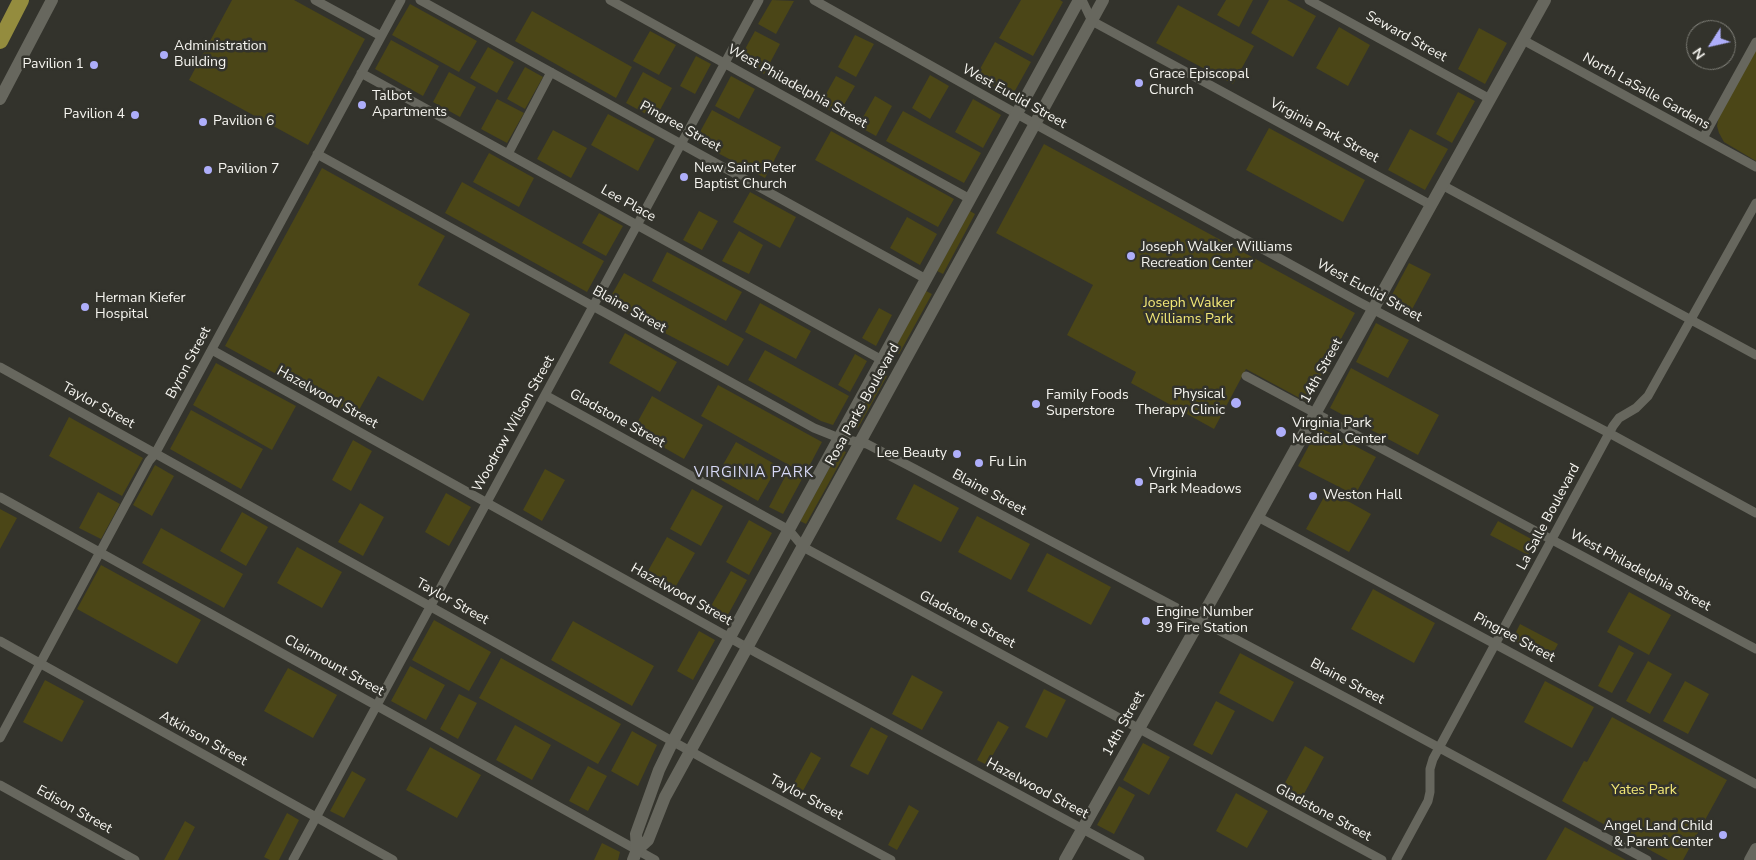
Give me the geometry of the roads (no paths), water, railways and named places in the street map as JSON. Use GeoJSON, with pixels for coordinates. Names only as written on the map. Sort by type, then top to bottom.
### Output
{"type":"FeatureCollection","features":[{"type":"Feature","properties":{"kind":"highway"},"geometry":{"type":"LineString","coordinates":[[0,19],[11,0]]}},
{"type":"Feature","properties":{"kind":"highway"},"geometry":{"type":"LineString","coordinates":[[0,40],[21,0]]}},
{"type":"Feature","properties":{"kind":"street"},"geometry":{"type":"LineString","coordinates":[[0,99],[52,0]]}},
{"type":"Feature","properties":{"kind":"street"},"geometry":{"type":"LineString","coordinates":[[315,0],[381,36]]}},
{"type":"Feature","properties":{"kind":"street","name":"Byron Street"},"geometry":{"type":"LineString","coordinates":[[0,738],[400,0]]}},
{"type":"Feature","properties":{"kind":"street","name":"Pingree Street"},"geometry":{"type":"LineString","coordinates":[[420,0],[926,279]]}},
{"type":"Feature","properties":{"kind":"street","name":"West Philadelphia Street"},"geometry":{"type":"LineString","coordinates":[[610,0],[970,199]]}},
{"type":"Feature","properties":{"kind":"street","name":"Woodrow Wilson Street"},"geometry":{"type":"LineString","coordinates":[[293,860],[759,0]]}},
{"type":"Feature","properties":{"kind":"street","name":"West Euclid Street"},"geometry":{"type":"LineString","coordinates":[[814,0],[1016,114],[1373,309],[1756,513]]}},
{"type":"Feature","properties":{"kind":"street"},"geometry":{"type":"LineString","coordinates":[[1080,0],[1092,21]]}},
{"type":"Feature","properties":{"kind":"street","name":"Rosa Parks Boulevard"},"geometry":{"type":"LineString","coordinates":[[635,855],[636,834],[659,770],[673,742],[1080,0]]}},
{"type":"Feature","properties":{"kind":"street","name":"Rosa Parks Boulevard"},"geometry":{"type":"LineString","coordinates":[[635,855],[648,840],[665,797],[1103,0]]}},
{"type":"Feature","properties":{"kind":"street","name":"Seward Street"},"geometry":{"type":"LineString","coordinates":[[1309,0],[1490,98]]}},
{"type":"Feature","properties":{"kind":"street","name":"14th Street"},"geometry":{"type":"LineString","coordinates":[[1065,860],[1545,0]]}},
{"type":"Feature","properties":{"kind":"street","name":"Virginia Park Street"},"geometry":{"type":"LineString","coordinates":[[1092,21],[1431,205]]}},
{"type":"Feature","properties":{"kind":"street","name":"North LaSalle Gardens"},"geometry":{"type":"LineString","coordinates":[[1523,40],[1756,167]]}},
{"type":"Feature","properties":{"kind":"street"},"geometry":{"type":"LineString","coordinates":[[1703,138],[1756,42]]}},
{"type":"Feature","properties":{"kind":"street"},"geometry":{"type":"LineString","coordinates":[[508,154],[552,72]]}},
{"type":"Feature","properties":{"kind":"street","name":"Lee Place"},"geometry":{"type":"LineString","coordinates":[[361,73],[882,360]]}},
{"type":"Feature","properties":{"kind":"street","name":"Blaine Street"},"geometry":{"type":"LineString","coordinates":[[317,154],[814,428],[839,438],[867,444],[1647,860]]}},
{"type":"Feature","properties":{"kind":"street"},"geometry":{"type":"LineString","coordinates":[[1442,184],[1756,355]]}},
{"type":"Feature","properties":{"kind":"street","name":"La Salle Boulevard"},"geometry":{"type":"LineString","coordinates":[[1396,860],[1428,801],[1430,769],[1439,748],[1609,434],[1619,418],[1636,408],[1648,396],[1756,202]]}},
{"type":"Feature","properties":{"kind":"street","name":"Hazelwood Street"},"geometry":{"type":"LineString","coordinates":[[212,350],[748,648],[1140,860]]}},
{"type":"Feature","properties":{"kind":"street","name":"Taylor Street"},"geometry":{"type":"LineString","coordinates":[[0,367],[673,742],[892,860]]}},
{"type":"Feature","properties":{"kind":"street","name":"West Philadelphia Street"},"geometry":{"type":"LineString","coordinates":[[1246,376],[1756,649]]}},
{"type":"Feature","properties":{"kind":"street","name":"Gladstone Street"},"geometry":{"type":"LineString","coordinates":[[545,395],[789,530],[802,547],[1382,860]]}},
{"type":"Feature","properties":{"kind":"street","name":"Clairmount Street"},"geometry":{"type":"LineString","coordinates":[[0,497],[376,705],[635,855],[655,860]]}},
{"type":"Feature","properties":{"kind":"street","name":"Pingree Street"},"geometry":{"type":"LineString","coordinates":[[1258,517],[1756,784]]}},
{"type":"Feature","properties":{"kind":"street","name":"Atkinson Street"},"geometry":{"type":"LineString","coordinates":[[0,641],[393,860]]}},
{"type":"Feature","properties":{"kind":"street","name":"Edison Street"},"geometry":{"type":"LineString","coordinates":[[0,785],[135,860]]}},
{"type":"Feature","properties":{"kind":"place","name":"Administration Building"},"geometry":{"type":"Point","coordinates":[164,55]}},
{"type":"Feature","properties":{"kind":"place","name":"Pavilion 1"},"geometry":{"type":"Point","coordinates":[94,65]}},
{"type":"Feature","properties":{"kind":"place","name":"Grace Episcopal Church"},"geometry":{"type":"Point","coordinates":[1139,83]}},
{"type":"Feature","properties":{"kind":"place","name":"Talbot Apartments"},"geometry":{"type":"Point","coordinates":[362,105]}},
{"type":"Feature","properties":{"kind":"place","name":"Pavilion 4"},"geometry":{"type":"Point","coordinates":[135,115]}},
{"type":"Feature","properties":{"kind":"place","name":"Pavilion 6"},"geometry":{"type":"Point","coordinates":[203,122]}},
{"type":"Feature","properties":{"kind":"place","name":"Pavilion 7"},"geometry":{"type":"Point","coordinates":[208,170]}},
{"type":"Feature","properties":{"kind":"place","name":"New Saint Peter Baptist Church"},"geometry":{"type":"Point","coordinates":[684,177]}},
{"type":"Feature","properties":{"kind":"place","name":"Joseph Walker Williams Recreation Center"},"geometry":{"type":"Point","coordinates":[1131,256]}},
{"type":"Feature","properties":{"kind":"place","name":"Herman Kiefer Hospital"},"geometry":{"type":"Point","coordinates":[85,307]}},
{"type":"Feature","properties":{"kind":"place","name":"Physical Therapy Clinic"},"geometry":{"type":"Point","coordinates":[1236,403]}},
{"type":"Feature","properties":{"kind":"place","name":"Family Foods Superstore"},"geometry":{"type":"Point","coordinates":[1036,404]}},
{"type":"Feature","properties":{"kind":"place","name":"Virginia Park Medical Center"},"geometry":{"type":"Point","coordinates":[1281,432]}},
{"type":"Feature","properties":{"kind":"place","name":"Lee Beauty"},"geometry":{"type":"Point","coordinates":[957,454]}},
{"type":"Feature","properties":{"kind":"place","name":"Fu Lin"},"geometry":{"type":"Point","coordinates":[979,463]}},
{"type":"Feature","properties":{"kind":"place","name":"Virginia Park Meadows"},"geometry":{"type":"Point","coordinates":[1139,482]}},
{"type":"Feature","properties":{"kind":"place","name":"Weston Hall"},"geometry":{"type":"Point","coordinates":[1313,496]}},
{"type":"Feature","properties":{"kind":"place","name":"Engine Number 39 Fire Station"},"geometry":{"type":"Point","coordinates":[1146,621]}},
{"type":"Feature","properties":{"kind":"place","name":"Angel Land Child & Parent Center"},"geometry":{"type":"Point","coordinates":[1723,835]}},
{"type":"Feature","properties":{"kind":"district","name":"VIRGINIA PARK"},"geometry":{"type":"Point","coordinates":[754,473]}},
{"type":"Feature","properties":{"kind":"park label","name":"Joseph Walker Williams Park"},"geometry":{"type":"Point","coordinates":[1189,312]}},
{"type":"Feature","properties":{"kind":"park label","name":"Yates Park"},"geometry":{"type":"Point","coordinates":[1644,791]}}]}
